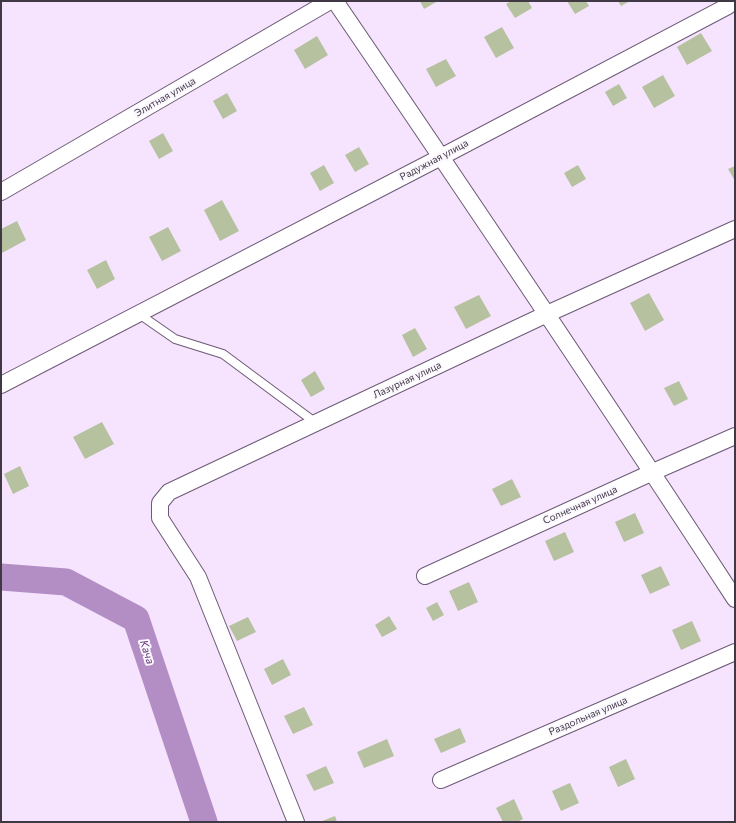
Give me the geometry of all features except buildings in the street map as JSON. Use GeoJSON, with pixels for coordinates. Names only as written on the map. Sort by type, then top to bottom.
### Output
{"type":"FeatureCollection","features":[{"type":"Feature","properties":{"kind":"street","name":"Элитная улица"},"geometry":{"type":"LineString","coordinates":[[1,192],[330,1]]}},
{"type":"Feature","properties":{"kind":"street"},"geometry":{"type":"LineString","coordinates":[[335,1],[547,314],[735,599]]}},
{"type":"Feature","properties":{"kind":"street","name":"Радужная улица"},"geometry":{"type":"LineString","coordinates":[[1,385],[728,7]]}},
{"type":"Feature","properties":{"kind":"street","name":"Лазурная улица"},"geometry":{"type":"LineString","coordinates":[[296,822],[198,577],[160,518],[160,503],[169,492],[547,314],[735,229]]}},
{"type":"Feature","properties":{"kind":"street","name":"Солнечная улица"},"geometry":{"type":"LineString","coordinates":[[425,576],[652,472],[735,436]]}},
{"type":"Feature","properties":{"kind":"street","name":"Раздольная улица"},"geometry":{"type":"LineString","coordinates":[[441,780],[735,652]]}},
{"type":"Feature","properties":{"kind":"lane"},"geometry":{"type":"LineString","coordinates":[[139,314],[175,339],[223,354],[316,423]]}},
{"type":"Feature","properties":{"kind":"waterway","name":"Кача"},"geometry":{"type":"LineString","coordinates":[[1,577],[66,582],[136,619],[204,822]]}}]}
